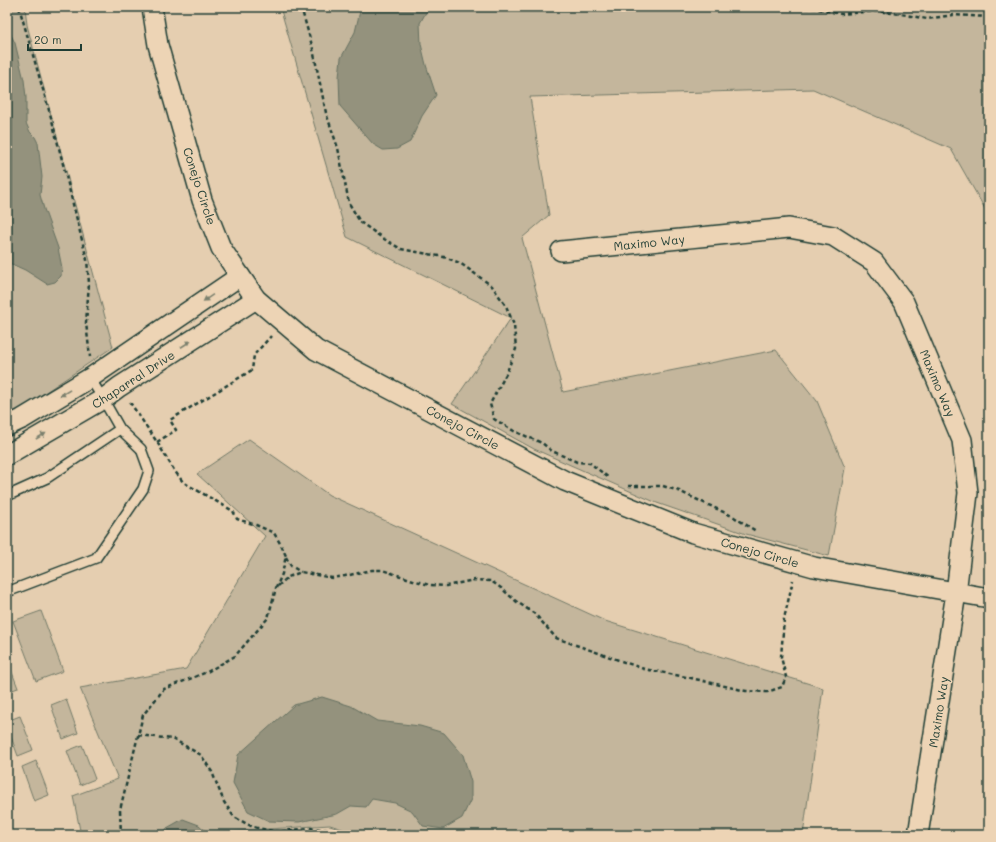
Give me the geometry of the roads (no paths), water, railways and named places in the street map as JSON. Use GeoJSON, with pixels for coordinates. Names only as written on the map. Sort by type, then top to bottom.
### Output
{"type":"FeatureCollection","features":[{"type":"Feature","properties":{"kind":"street","name":"Conejo Circle"},"geometry":{"type":"LineString","coordinates":[[152,7],[158,45],[202,200],[222,248],[256,298],[316,350],[565,481],[693,534],[814,567],[989,598]]}},
{"type":"Feature","properties":{"kind":"street","name":"Maximo Way"},"geometry":{"type":"LineString","coordinates":[[561,251],[789,228],[833,236],[874,262],[904,302],[962,440],[968,493],[956,593],[918,835]]}},
{"type":"Feature","properties":{"kind":"street","name":"Chaparral Drive"},"geometry":{"type":"LineString","coordinates":[[7,426],[22,419],[90,378],[240,276]]}},
{"type":"Feature","properties":{"kind":"street","name":"Chaparral Drive"},"geometry":{"type":"LineString","coordinates":[[7,455],[103,399],[119,387],[256,298]]}},
{"type":"Feature","properties":{"kind":"lane"},"geometry":{"type":"LineString","coordinates":[[7,592],[96,558],[143,489],[149,472],[141,449],[120,429],[90,378]]}},
{"type":"Feature","properties":{"kind":"lane"},"geometry":{"type":"LineString","coordinates":[[7,496],[47,478],[120,429]]}}]}
